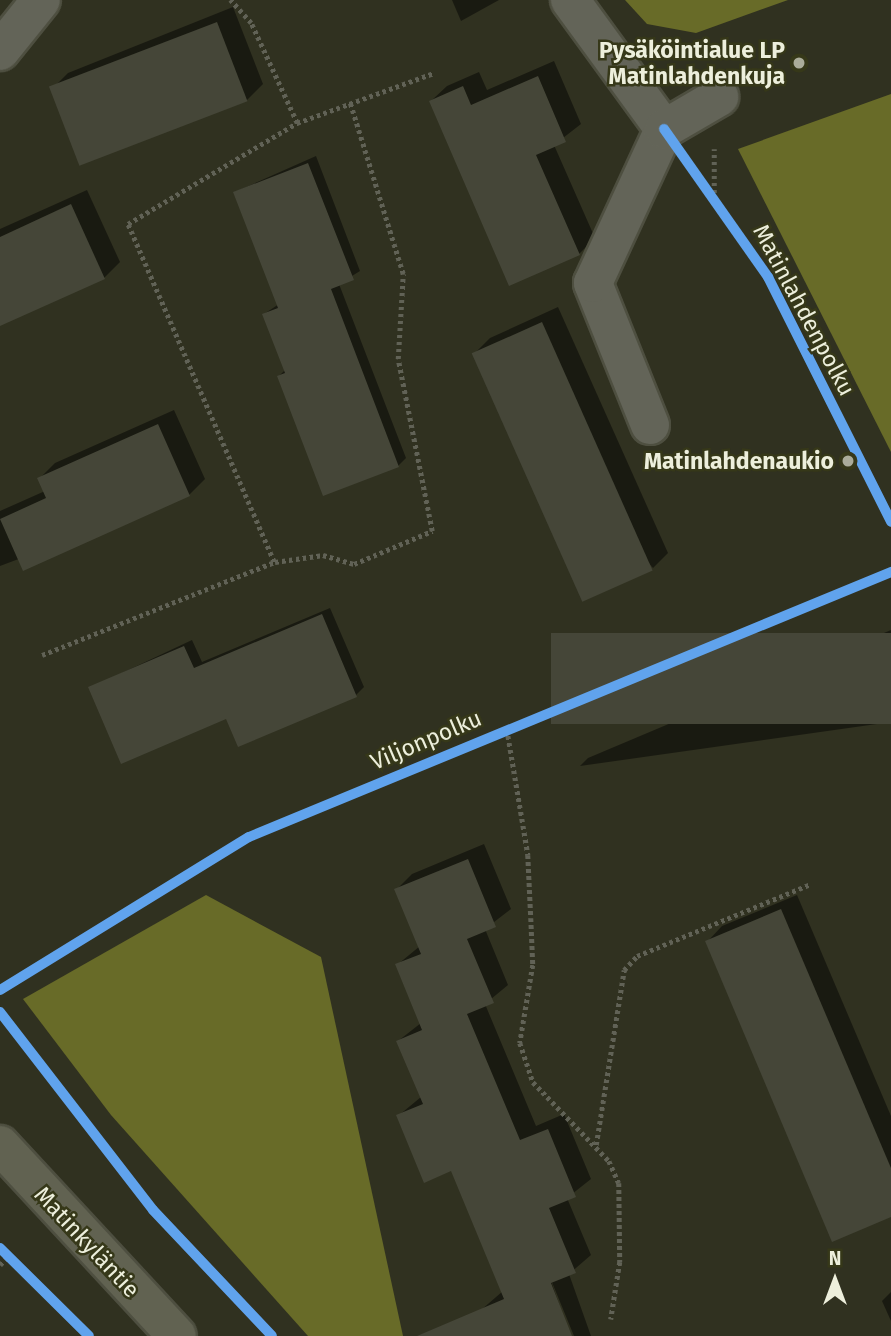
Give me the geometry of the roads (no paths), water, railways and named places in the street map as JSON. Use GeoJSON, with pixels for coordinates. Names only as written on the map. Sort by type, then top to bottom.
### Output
{"type":"FeatureCollection","features":[{"type":"Feature","properties":{"kind":"main road","name":"Matinkyläntie"},"geometry":{"type":"LineString","coordinates":[[0,1145],[177,1336]]}},
{"type":"Feature","properties":{"kind":"street"},"geometry":{"type":"LineString","coordinates":[[0,51],[41,0]]}},
{"type":"Feature","properties":{"kind":"street"},"geometry":{"type":"LineString","coordinates":[[570,0],[664,129]]}},
{"type":"Feature","properties":{"kind":"street"},"geometry":{"type":"LineString","coordinates":[[650,425],[593,283],[664,129],[719,97]]}},
{"type":"Feature","properties":{"kind":"place","name":"Pysäköintialue LP Matinlahdenkuja"},"geometry":{"type":"Point","coordinates":[799,63]}},
{"type":"Feature","properties":{"kind":"place","name":"Matinlahdenaukio"},"geometry":{"type":"Point","coordinates":[848,461]}}]}
